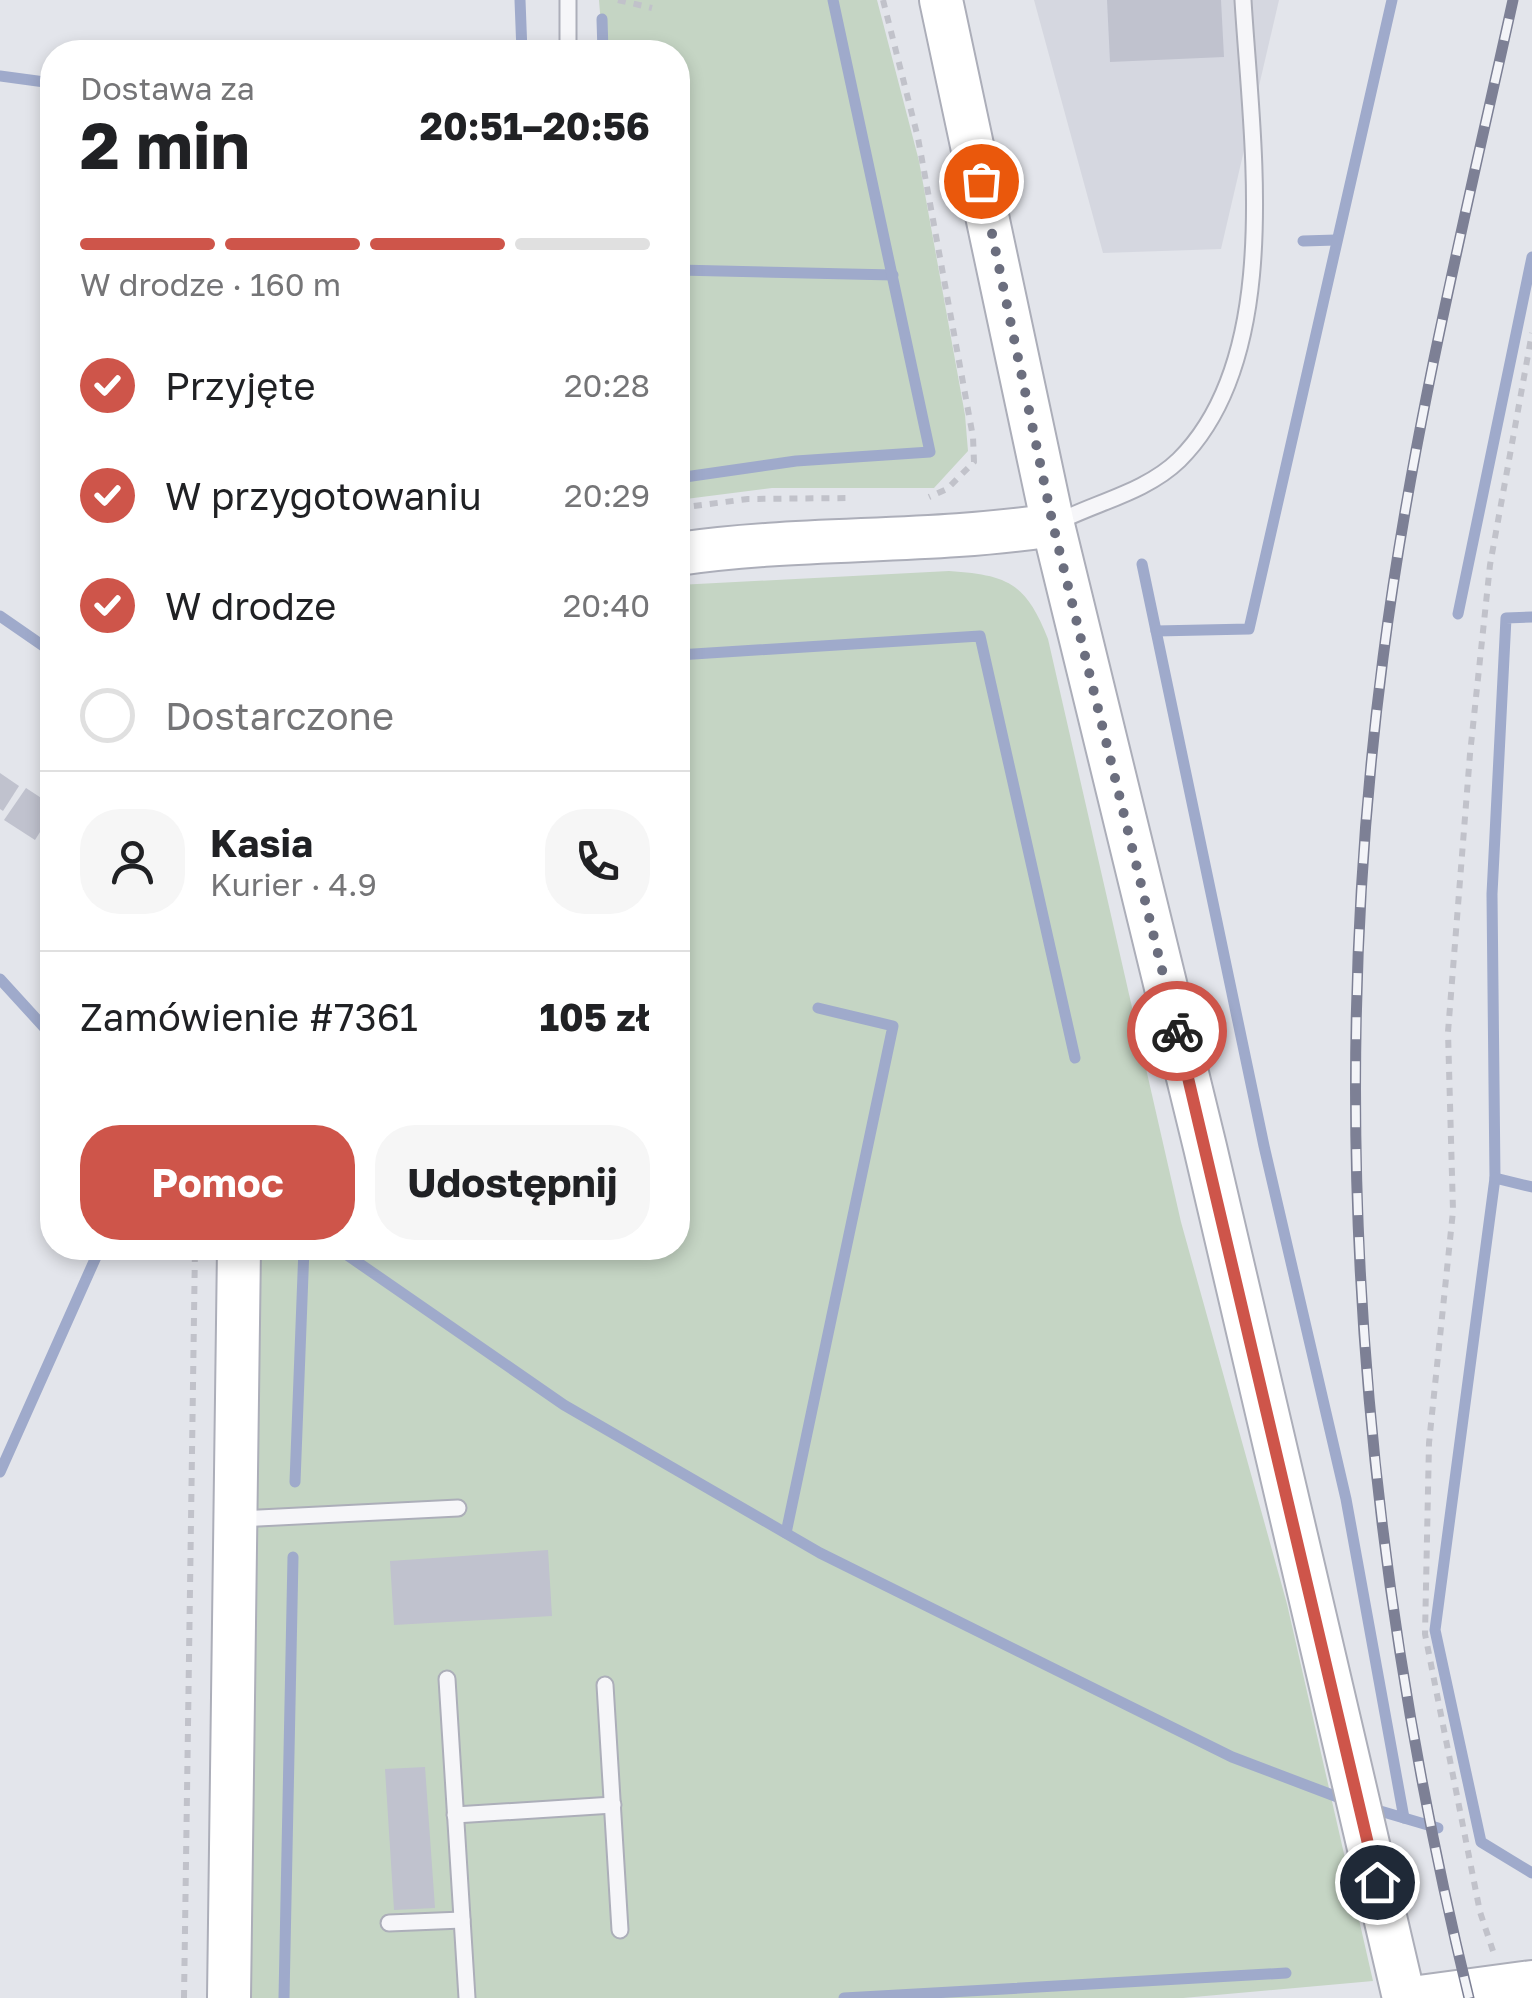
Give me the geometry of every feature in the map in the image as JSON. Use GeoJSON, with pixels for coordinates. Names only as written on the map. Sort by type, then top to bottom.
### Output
{"type":"FeatureCollection","features":[{"type":"Feature","properties":{"kind":"main road"},"geometry":{"type":"LineString","coordinates":[[941,0],[1053,525],[1408,1998],[1518,1984]]}},
{"type":"Feature","properties":{"kind":"main road"},"geometry":{"type":"LineString","coordinates":[[690,552],[768,542],[997,534],[1053,525]]}},
{"type":"Feature","properties":{"kind":"main road"},"geometry":{"type":"LineString","coordinates":[[229,1998],[239,1260]]}},
{"type":"Feature","properties":{"kind":"lane"},"geometry":{"type":"LineString","coordinates":[[568,0],[568,40]]}},
{"type":"Feature","properties":{"kind":"lane"},"geometry":{"type":"LineString","coordinates":[[1053,525],[1145,485],[1176,463],[1220,404],[1240,350],[1246,332],[1252,211],[1243,0]]}},
{"type":"Feature","properties":{"kind":"lane"},"geometry":{"type":"LineString","coordinates":[[235,1519],[458,1508]]}},
{"type":"Feature","properties":{"kind":"lane"},"geometry":{"type":"LineString","coordinates":[[448,1679],[467,1998]]}},
{"type":"Feature","properties":{"kind":"lane"},"geometry":{"type":"LineString","coordinates":[[605,1686],[620,1930]]}},
{"type":"Feature","properties":{"kind":"lane"},"geometry":{"type":"LineString","coordinates":[[455,1815],[613,1805]]}},
{"type":"Feature","properties":{"kind":"lane"},"geometry":{"type":"LineString","coordinates":[[389,1923],[462,1920]]}},
{"type":"Feature","properties":{"kind":"path"},"geometry":{"type":"LineString","coordinates":[[618,0],[652,8]]}},
{"type":"Feature","properties":{"kind":"path"},"geometry":{"type":"LineString","coordinates":[[883,0],[918,138],[973,438],[974,462],[947,489],[927,498]]}},
{"type":"Feature","properties":{"kind":"path"},"geometry":{"type":"LineString","coordinates":[[1518,1984],[1480,1912],[1425,1634],[1429,1443],[1453,1212],[1448,1032],[1470,754],[1490,565],[1532,333]]}},
{"type":"Feature","properties":{"kind":"path"},"geometry":{"type":"LineString","coordinates":[[690,506],[748,499],[867,498]]}},
{"type":"Feature","properties":{"kind":"path"},"geometry":{"type":"LineString","coordinates":[[184,1998],[195,1260]]}},
{"type":"Feature","properties":{"kind":"shaded area"},"geometry":{"type":"Polygon","coordinates":[[[1034,0],[1279,0],[1221,249],[1103,253],[1034,0]]]}},
{"type":"Feature","properties":{"kind":"green space"},"geometry":{"type":"Polygon","coordinates":[[[599,0],[877,0],[919,161],[965,415],[968,451],[934,488],[772,488],[690,498],[690,40],[602,40],[599,0]]]}},
{"type":"Feature","properties":{"kind":"green space"},"geometry":{"type":"Polygon","coordinates":[[[949,571],[986,575],[1012,586],[1023,594],[1040,620],[1048,639],[1181,1222],[1287,1604],[1373,1981],[1183,1998],[250,1998],[261,1260],[690,1260],[690,584],[949,571]]]}},
{"type":"Feature","properties":{"kind":"building"},"geometry":{"type":"Polygon","coordinates":[[[1107,0],[1221,0],[1224,57],[1110,62],[1107,0]]]}},
{"type":"Feature","properties":{"kind":"building"},"geometry":{"type":"Polygon","coordinates":[[[0,773],[19,786],[3,811],[0,809],[0,773]]]}},
{"type":"Feature","properties":{"kind":"building"},"geometry":{"type":"Polygon","coordinates":[[[26,788],[40,797],[40,832],[35,840],[4,820],[26,788]]]}},
{"type":"Feature","properties":{"kind":"building"},"geometry":{"type":"Polygon","coordinates":[[[548,1550],[552,1616],[394,1625],[390,1561],[548,1550]]]}},
{"type":"Feature","properties":{"kind":"building"},"geometry":{"type":"Polygon","coordinates":[[[425,1767],[435,1908],[394,1910],[385,1769],[425,1767]]]}},
{"type":"Feature","properties":{"kind":"waterway"},"geometry":{"type":"LineString","coordinates":[[520,0],[522,40]]}},
{"type":"Feature","properties":{"kind":"waterway"},"geometry":{"type":"LineString","coordinates":[[690,476],[796,461],[930,452],[833,0]]}},
{"type":"Feature","properties":{"kind":"waterway"},"geometry":{"type":"LineString","coordinates":[[1156,631],[1249,629],[1392,0]]}},
{"type":"Feature","properties":{"kind":"waterway"},"geometry":{"type":"LineString","coordinates":[[602,19],[603,40]]}},
{"type":"Feature","properties":{"kind":"waterway"},"geometry":{"type":"LineString","coordinates":[[0,76],[40,81]]}},
{"type":"Feature","properties":{"kind":"waterway"},"geometry":{"type":"LineString","coordinates":[[1303,241],[1336,240]]}},
{"type":"Feature","properties":{"kind":"waterway"},"geometry":{"type":"LineString","coordinates":[[1458,614],[1532,257]]}},
{"type":"Feature","properties":{"kind":"waterway"},"geometry":{"type":"LineString","coordinates":[[690,270],[893,275]]}},
{"type":"Feature","properties":{"kind":"waterway"},"geometry":{"type":"LineString","coordinates":[[1142,564],[1264,1146],[1346,1499],[1404,1818]]}},
{"type":"Feature","properties":{"kind":"waterway"},"geometry":{"type":"LineString","coordinates":[[0,616],[40,644]]}},
{"type":"Feature","properties":{"kind":"waterway"},"geometry":{"type":"LineString","coordinates":[[1532,617],[1506,618],[1492,894],[1495,1178],[1435,1630],[1481,1842],[1532,1873]]}},
{"type":"Feature","properties":{"kind":"waterway"},"geometry":{"type":"LineString","coordinates":[[690,654],[980,636],[1075,1058]]}},
{"type":"Feature","properties":{"kind":"waterway"},"geometry":{"type":"LineString","coordinates":[[0,979],[40,1023]]}},
{"type":"Feature","properties":{"kind":"waterway"},"geometry":{"type":"LineString","coordinates":[[786,1533],[893,1026],[818,1008]]}},
{"type":"Feature","properties":{"kind":"waterway"},"geometry":{"type":"LineString","coordinates":[[1495,1178],[1532,1187]]}},
{"type":"Feature","properties":{"kind":"waterway"},"geometry":{"type":"LineString","coordinates":[[0,1472],[95,1260]]}},
{"type":"Feature","properties":{"kind":"waterway"},"geometry":{"type":"LineString","coordinates":[[295,1482],[304,1260]]}},
{"type":"Feature","properties":{"kind":"waterway"},"geometry":{"type":"LineString","coordinates":[[354,1260],[564,1405],[820,1553],[1232,1757],[1348,1801]]}},
{"type":"Feature","properties":{"kind":"waterway"},"geometry":{"type":"LineString","coordinates":[[284,1998],[293,1557]]}},
{"type":"Feature","properties":{"kind":"waterway"},"geometry":{"type":"LineString","coordinates":[[1370,1808],[1438,1828]]}},
{"type":"Feature","properties":{"kind":"waterway"},"geometry":{"type":"LineString","coordinates":[[844,1998],[1286,1973]]}},
{"type":"Feature","properties":{"kind":"railway"},"geometry":{"type":"LineString","coordinates":[[1469,1998],[1432,1833],[1402,1667],[1379,1499],[1364,1332],[1357,1164],[1357,995],[1366,826],[1383,658],[1408,492],[1513,0]]}},
{"type":"Feature","properties":{"kind":"way so far"},"geometry":{"type":"LineString","coordinates":[[981,181],[1053,525],[1177,1031]]}},
{"type":"Feature","properties":{"kind":"route"},"geometry":{"type":"LineString","coordinates":[[1177,1031],[1377,1882]]}}]}
